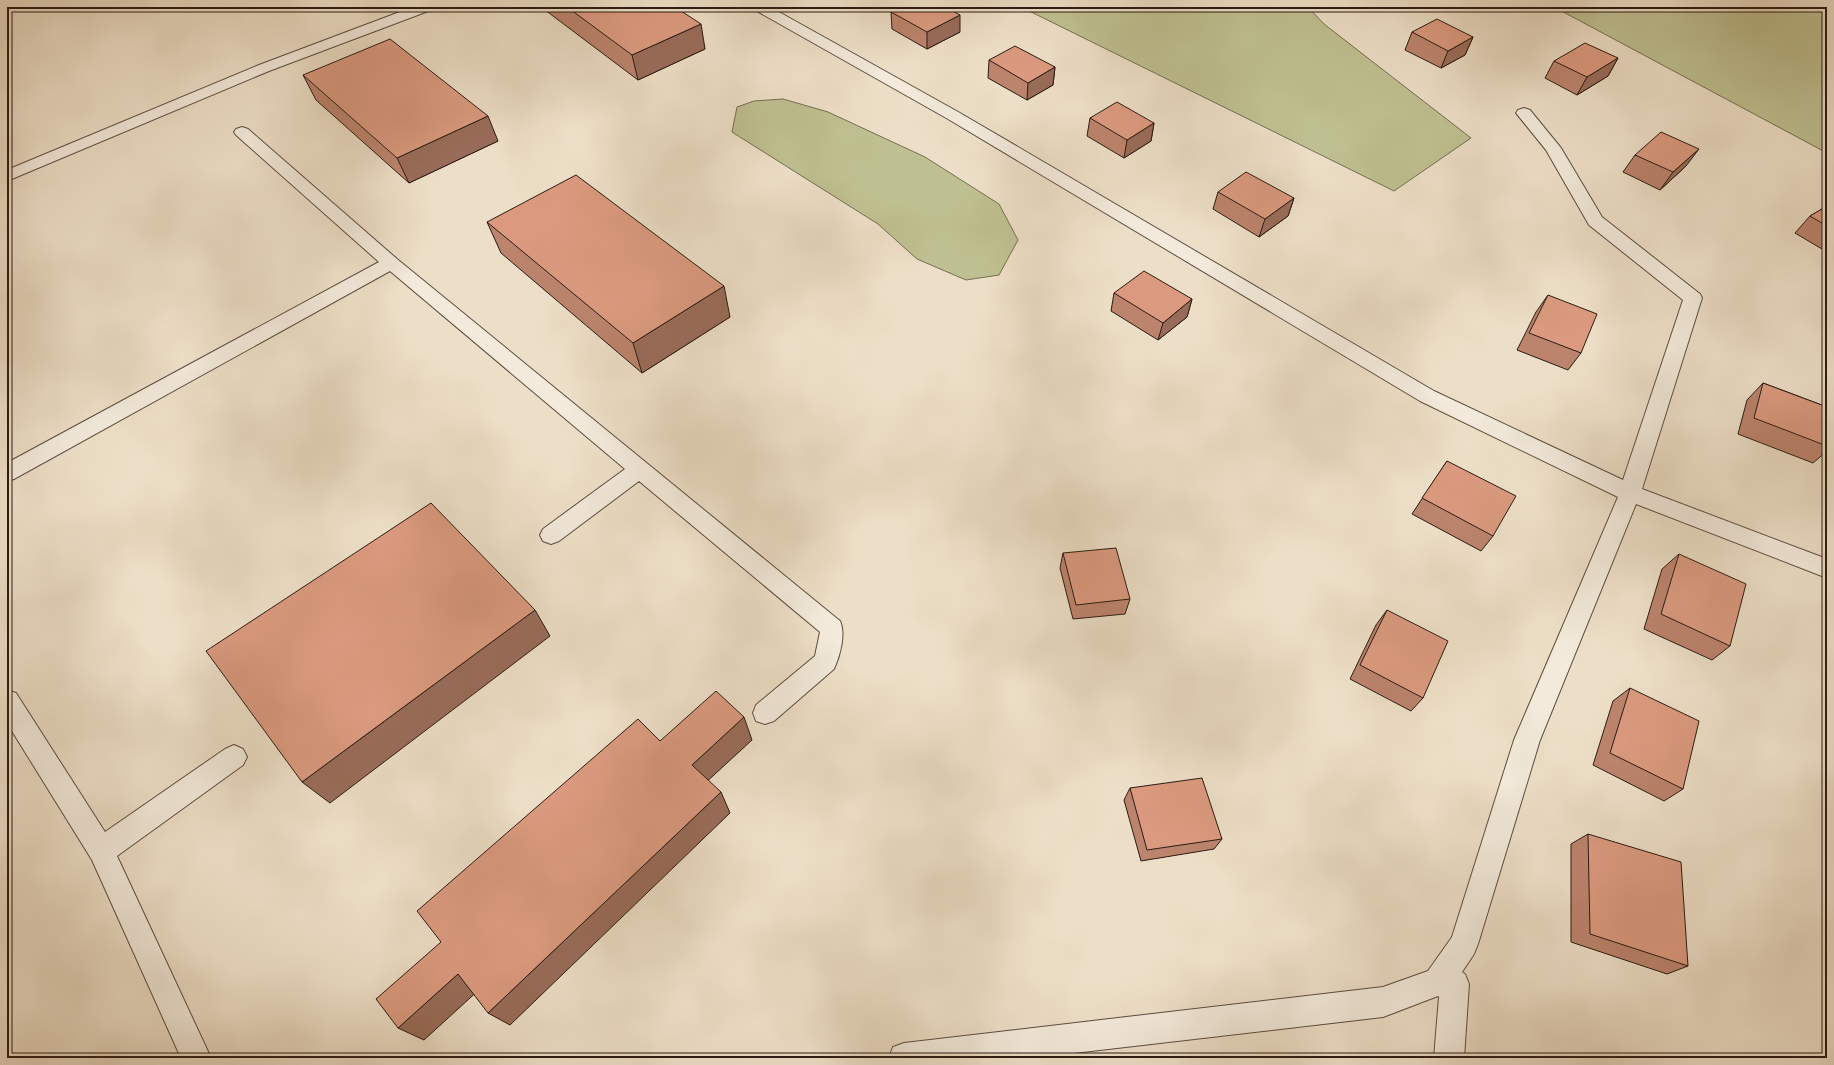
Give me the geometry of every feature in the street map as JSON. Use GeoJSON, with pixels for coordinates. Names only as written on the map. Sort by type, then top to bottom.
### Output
{"type":"FeatureCollection","features":[{"type":"Feature","properties":{"kind":"street"},"geometry":{"type":"LineString","coordinates":[[7,176],[264,68],[426,7]]}},
{"type":"Feature","properties":{"kind":"street"},"geometry":{"type":"LineString","coordinates":[[760,7],[954,116],[1427,396],[1630,493],[1827,569]]}},
{"type":"Feature","properties":{"kind":"street"},"geometry":{"type":"LineString","coordinates":[[1438,982],[1464,944],[1527,740],[1630,493],[1693,298],[1595,221],[1553,148],[1524,113]]}},
{"type":"Feature","properties":{"kind":"street"},"geometry":{"type":"LineString","coordinates":[[242,132],[391,263],[832,628],[826,661],[765,713]]}},
{"type":"Feature","properties":{"kind":"street"},"geometry":{"type":"LineString","coordinates":[[7,473],[391,263]]}},
{"type":"Feature","properties":{"kind":"street"},"geometry":{"type":"LineString","coordinates":[[551,535],[640,469]]}},
{"type":"Feature","properties":{"kind":"street"},"geometry":{"type":"LineString","coordinates":[[7,701],[101,851],[196,1058]]}},
{"type":"Feature","properties":{"kind":"street"},"geometry":{"type":"LineString","coordinates":[[101,851],[234,757]]}},
{"type":"Feature","properties":{"kind":"street"},"geometry":{"type":"LineString","coordinates":[[904,1058],[1383,1002],[1438,982],[1455,984],[1450,1058]]}},
{"type":"Feature","properties":{"kind":"green space"},"geometry":{"type":"Polygon","coordinates":[[[1021,7],[1308,7],[1324,24],[1471,138],[1394,191],[1021,7]]]}},
{"type":"Feature","properties":{"kind":"green space"},"geometry":{"type":"Polygon","coordinates":[[[1554,7],[1827,7],[1827,153],[1554,7]]]}},
{"type":"Feature","properties":{"kind":"green space"},"geometry":{"type":"Polygon","coordinates":[[[783,99],[828,112],[925,157],[999,204],[1018,240],[999,275],[966,280],[917,259],[878,224],[732,132],[737,107],[754,101],[783,99]]]}},
{"type":"Feature","properties":{"kind":"building"},"geometry":{"type":"Polygon","coordinates":[[[567,7],[675,7],[701,24],[632,55],[567,7]]]}},
{"type":"Feature","properties":{"kind":"building"},"geometry":{"type":"Polygon","coordinates":[[[901,7],[946,7],[960,15],[927,32],[891,12],[901,7]]]}},
{"type":"Feature","properties":{"kind":"building"},"geometry":{"type":"Polygon","coordinates":[[[1437,19],[1473,37],[1448,51],[1412,32],[1437,19]]]}},
{"type":"Feature","properties":{"kind":"building"},"geometry":{"type":"Polygon","coordinates":[[[390,39],[488,116],[397,158],[303,75],[390,39]]]}},
{"type":"Feature","properties":{"kind":"building"},"geometry":{"type":"Polygon","coordinates":[[[1585,43],[1618,58],[1587,77],[1554,61],[1585,43]]]}},
{"type":"Feature","properties":{"kind":"building"},"geometry":{"type":"Polygon","coordinates":[[[1015,46],[1055,67],[1028,83],[989,60],[1015,46]]]}},
{"type":"Feature","properties":{"kind":"building"},"geometry":{"type":"Polygon","coordinates":[[[1117,102],[1154,123],[1127,140],[1090,118],[1117,102]]]}},
{"type":"Feature","properties":{"kind":"building"},"geometry":{"type":"Polygon","coordinates":[[[1661,132],[1699,149],[1673,172],[1635,155],[1661,132]]]}},
{"type":"Feature","properties":{"kind":"building"},"geometry":{"type":"Polygon","coordinates":[[[1246,172],[1294,198],[1265,219],[1218,192],[1246,172]]]}},
{"type":"Feature","properties":{"kind":"building"},"geometry":{"type":"Polygon","coordinates":[[[576,175],[724,286],[633,343],[487,222],[576,175]]]}},
{"type":"Feature","properties":{"kind":"building"},"geometry":{"type":"Polygon","coordinates":[[[1827,206],[1827,226],[1810,216],[1827,206]]]}},
{"type":"Feature","properties":{"kind":"building"},"geometry":{"type":"Polygon","coordinates":[[[1144,271],[1192,299],[1163,323],[1114,293],[1144,271]]]}},
{"type":"Feature","properties":{"kind":"building"},"geometry":{"type":"Polygon","coordinates":[[[1548,295],[1597,314],[1581,353],[1529,333],[1548,295]]]}},
{"type":"Feature","properties":{"kind":"building"},"geometry":{"type":"Polygon","coordinates":[[[1763,383],[1827,407],[1827,446],[1754,418],[1763,383]]]}},
{"type":"Feature","properties":{"kind":"building"},"geometry":{"type":"Polygon","coordinates":[[[1447,461],[1516,496],[1493,536],[1422,498],[1447,461]]]}},
{"type":"Feature","properties":{"kind":"building"},"geometry":{"type":"Polygon","coordinates":[[[431,503],[535,610],[302,782],[206,651],[431,503]]]}},
{"type":"Feature","properties":{"kind":"building"},"geometry":{"type":"Polygon","coordinates":[[[1116,548],[1130,599],[1076,605],[1063,553],[1116,548]]]}},
{"type":"Feature","properties":{"kind":"building"},"geometry":{"type":"Polygon","coordinates":[[[1679,554],[1746,584],[1730,646],[1661,614],[1679,554]]]}},
{"type":"Feature","properties":{"kind":"building"},"geometry":{"type":"Polygon","coordinates":[[[1387,610],[1448,641],[1423,698],[1360,665],[1387,610]]]}},
{"type":"Feature","properties":{"kind":"building"},"geometry":{"type":"Polygon","coordinates":[[[1630,688],[1699,721],[1683,789],[1610,753],[1630,688]]]}},
{"type":"Feature","properties":{"kind":"building"},"geometry":{"type":"Polygon","coordinates":[[[716,691],[744,717],[692,765],[721,792],[488,1013],[458,974],[398,1028],[376,999],[441,942],[417,911],[638,719],[660,741],[716,691]]]}},
{"type":"Feature","properties":{"kind":"building"},"geometry":{"type":"Polygon","coordinates":[[[1202,778],[1222,839],[1147,850],[1130,788],[1202,778]]]}},
{"type":"Feature","properties":{"kind":"building"},"geometry":{"type":"Polygon","coordinates":[[[1588,834],[1681,862],[1688,966],[1590,934],[1588,834]]]}}]}
